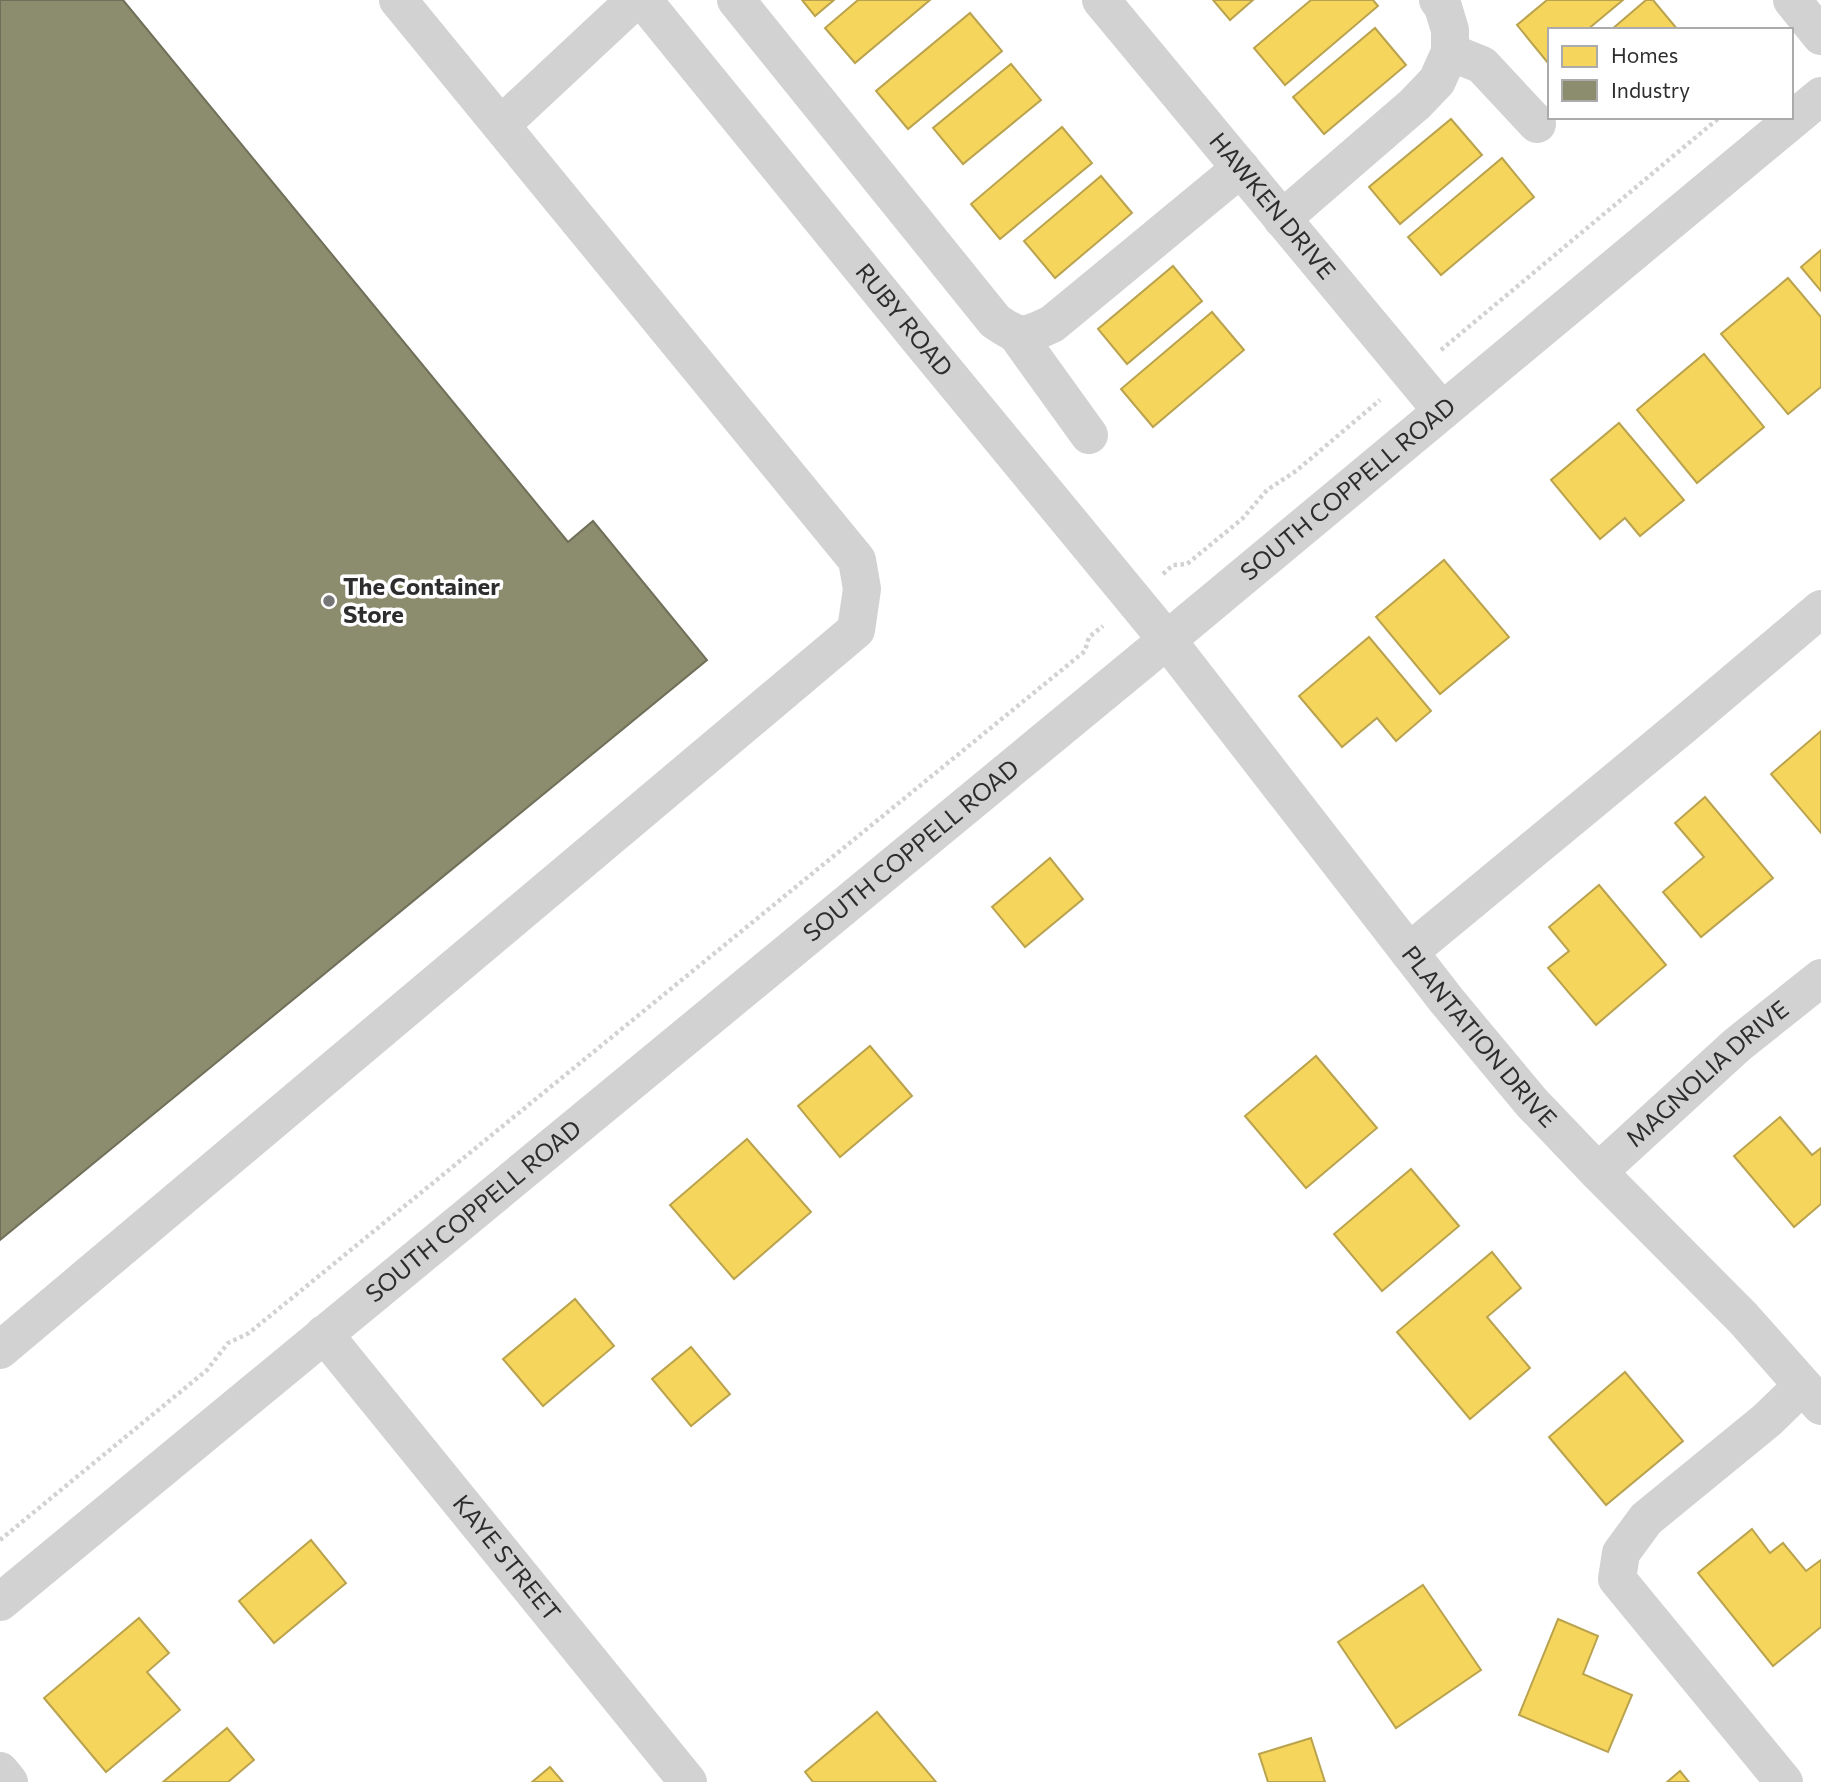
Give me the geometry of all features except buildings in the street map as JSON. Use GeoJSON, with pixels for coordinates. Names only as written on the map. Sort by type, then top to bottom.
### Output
{"type":"FeatureCollection","features":[{"type":"Feature","properties":{"kind":"street"},"geometry":{"type":"LineString","coordinates":[[0,1350],[856,629],[862,589],[857,560],[398,0]]}},
{"type":"Feature","properties":{"kind":"street"},"geometry":{"type":"LineString","coordinates":[[501,125],[635,0]]}},
{"type":"Feature","properties":{"kind":"street","name":"RUBY ROAD"},"geometry":{"type":"LineString","coordinates":[[643,0],[1167,640]]}},
{"type":"Feature","properties":{"kind":"street"},"geometry":{"type":"LineString","coordinates":[[736,0],[995,321],[1017,335],[1089,435]]}},
{"type":"Feature","properties":{"kind":"street","name":"HAWKEN DRIVE"},"geometry":{"type":"LineString","coordinates":[[1101,0],[1442,411]]}},
{"type":"Feature","properties":{"kind":"street"},"geometry":{"type":"LineString","coordinates":[[1282,219],[1415,104],[1437,81],[1450,52],[1450,30],[1443,6],[1438,0]]}},
{"type":"Feature","properties":{"kind":"street"},"geometry":{"type":"LineString","coordinates":[[1791,0],[1821,36]]}},
{"type":"Feature","properties":{"kind":"street"},"geometry":{"type":"LineString","coordinates":[[1450,52],[1482,65],[1537,124]]}},
{"type":"Feature","properties":{"kind":"street","name":"SOUTH COPPELL ROAD"},"geometry":{"type":"LineString","coordinates":[[0,1602],[1167,640],[1821,96]]}},
{"type":"Feature","properties":{"kind":"street"},"geometry":{"type":"LineString","coordinates":[[1017,335],[1032,334],[1052,324],[1241,169]]}},
{"type":"Feature","properties":{"kind":"street"},"geometry":{"type":"LineString","coordinates":[[1409,952],[1821,609]]}},
{"type":"Feature","properties":{"kind":"street","name":"PLANTATION DRIVE"},"geometry":{"type":"LineString","coordinates":[[1167,640],[1447,1001],[1532,1103],[1743,1318],[1812,1396]]}},
{"type":"Feature","properties":{"kind":"street","name":"MAGNOLIA DRIVE"},"geometry":{"type":"LineString","coordinates":[[1598,1172],[1737,1045],[1821,978]]}},
{"type":"Feature","properties":{"kind":"street","name":"KAYE STREET"},"geometry":{"type":"LineString","coordinates":[[324,1334],[688,1782]]}},
{"type":"Feature","properties":{"kind":"street"},"geometry":{"type":"LineString","coordinates":[[1784,1782],[1617,1579],[1620,1553],[1646,1519],[1768,1420],[1812,1396]]}},
{"type":"Feature","properties":{"kind":"street"},"geometry":{"type":"LineString","coordinates":[[0,1771],[9,1782]]}},
{"type":"Feature","properties":{"kind":"path"},"geometry":{"type":"LineString","coordinates":[[0,1541],[207,1370],[228,1343],[250,1333],[1084,651],[1090,637],[1173,565],[1188,564],[1242,519],[1267,490],[1296,471],[1718,119]]}},
{"type":"Feature","properties":{"kind":"place","name":"The Container Store"},"geometry":{"type":"Point","coordinates":[329,601]}}]}
